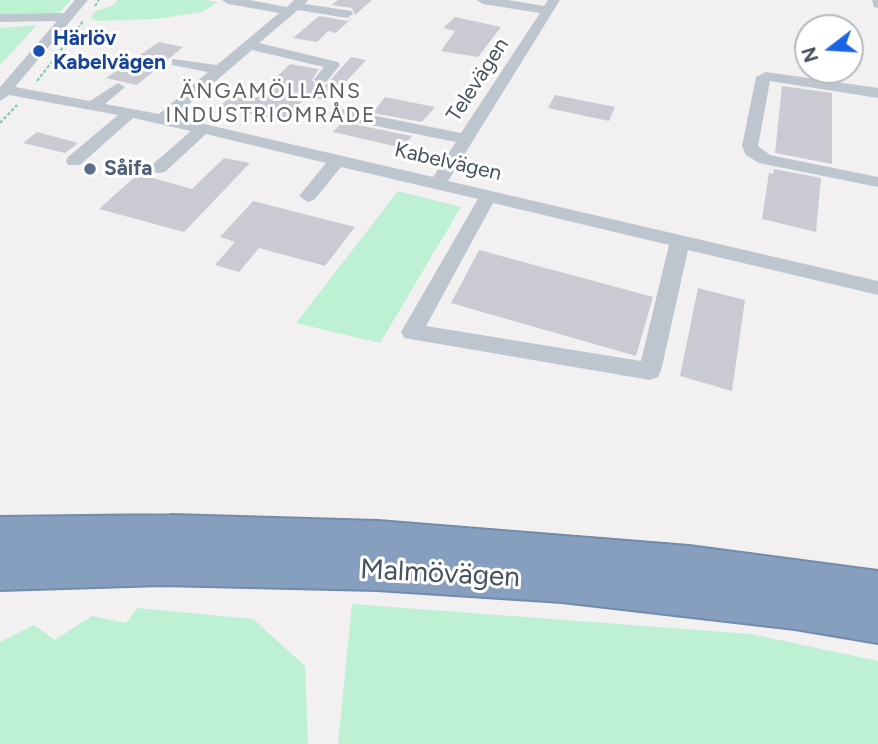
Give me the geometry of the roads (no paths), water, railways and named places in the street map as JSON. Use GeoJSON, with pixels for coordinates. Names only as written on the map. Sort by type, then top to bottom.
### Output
{"type":"FeatureCollection","features":[{"type":"Feature","properties":{"kind":"highway","name":"Malmövägen"},"geometry":{"type":"LineString","coordinates":[[0,536],[170,534],[378,540],[689,566],[878,592]]}},
{"type":"Feature","properties":{"kind":"highway","name":"Malmövägen"},"geometry":{"type":"LineString","coordinates":[[0,570],[162,565],[377,570],[562,581],[769,605],[878,621]]}},
{"type":"Feature","properties":{"kind":"street"},"geometry":{"type":"LineString","coordinates":[[228,0],[295,4],[346,14]]}},
{"type":"Feature","properties":{"kind":"street"},"geometry":{"type":"LineString","coordinates":[[482,0],[551,5]]}},
{"type":"Feature","properties":{"kind":"street"},"geometry":{"type":"LineString","coordinates":[[3,93],[69,16],[88,4]]}},
{"type":"Feature","properties":{"kind":"street"},"geometry":{"type":"LineString","coordinates":[[162,119],[295,4]]}},
{"type":"Feature","properties":{"kind":"street","name":"Televägen"},"geometry":{"type":"LineString","coordinates":[[438,183],[551,5]]}},
{"type":"Feature","properties":{"kind":"street"},"geometry":{"type":"LineString","coordinates":[[0,18],[69,16]]}},
{"type":"Feature","properties":{"kind":"street"},"geometry":{"type":"LineString","coordinates":[[248,46],[333,65],[321,79]]}},
{"type":"Feature","properties":{"kind":"street"},"geometry":{"type":"LineString","coordinates":[[177,62],[219,70]]}},
{"type":"Feature","properties":{"kind":"street"},"geometry":{"type":"LineString","coordinates":[[878,93],[763,77],[750,146],[752,151],[765,159],[878,182]]}},
{"type":"Feature","properties":{"kind":"street"},"geometry":{"type":"LineString","coordinates":[[93,106],[118,87]]}},
{"type":"Feature","properties":{"kind":"street","name":"Kabelvägen"},"geometry":{"type":"LineString","coordinates":[[3,93],[29,93],[203,128],[878,288]]}},
{"type":"Feature","properties":{"kind":"street"},"geometry":{"type":"LineString","coordinates":[[74,161],[130,113]]}},
{"type":"Feature","properties":{"kind":"street"},"geometry":{"type":"LineString","coordinates":[[336,113],[465,139]]}},
{"type":"Feature","properties":{"kind":"street"},"geometry":{"type":"LineString","coordinates":[[159,168],[203,128]]}},
{"type":"Feature","properties":{"kind":"street"},"geometry":{"type":"LineString","coordinates":[[308,196],[338,160]]}},
{"type":"Feature","properties":{"kind":"street"},"geometry":{"type":"LineString","coordinates":[[489,195],[412,332],[650,370],[680,241]]}},
{"type":"Feature","properties":{"kind":"place","name":"Härlöv Kabelvägen"},"geometry":{"type":"Point","coordinates":[39,51]}},
{"type":"Feature","properties":{"kind":"place","name":"Såifa"},"geometry":{"type":"Point","coordinates":[90,169]}},
{"type":"Feature","properties":{"kind":"district","name":"ÄNGAMÖLLANS INDUSTRIOMRÅDE"},"geometry":{"type":"Point","coordinates":[271,104]}}]}
